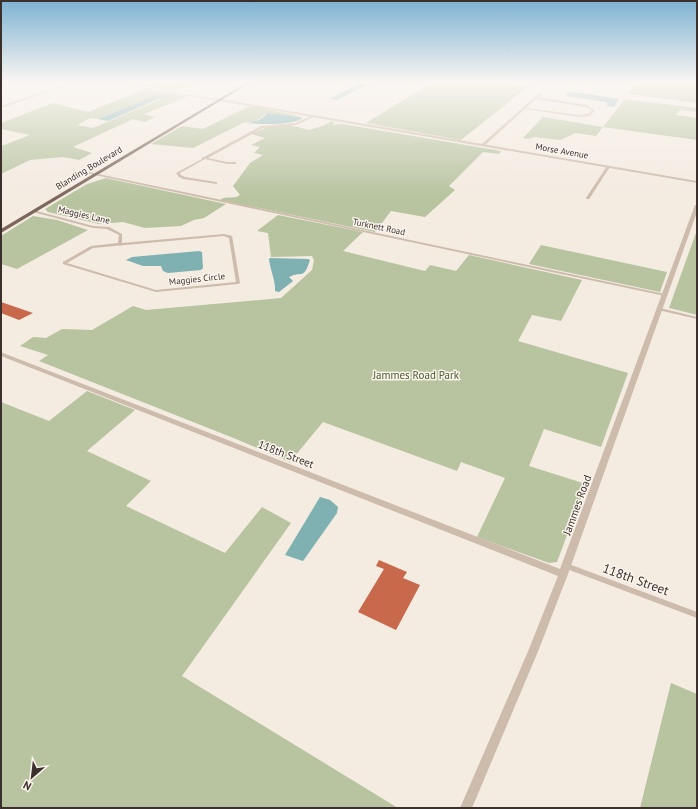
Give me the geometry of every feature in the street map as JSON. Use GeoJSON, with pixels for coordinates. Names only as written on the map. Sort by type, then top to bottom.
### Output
{"type":"FeatureCollection","features":[{"type":"Feature","properties":{"kind":"main road","name":"Blanding Boulevard"},"geometry":{"type":"LineString","coordinates":[[1,226],[32,210],[93,174],[138,144],[178,121]]}},
{"type":"Feature","properties":{"kind":"main road","name":"Blanding Boulevard"},"geometry":{"type":"LineString","coordinates":[[1,231],[21,219],[43,201],[145,146],[185,121]]}},
{"type":"Feature","properties":{"kind":"main road"},"geometry":{"type":"LineString","coordinates":[[138,144],[145,146]]}},
{"type":"Feature","properties":{"kind":"street"},"geometry":{"type":"LineString","coordinates":[[216,183],[184,178],[178,175],[180,170],[262,127],[296,124],[304,121]]}},
{"type":"Feature","properties":{"kind":"street","name":"Morse Avenue"},"geometry":{"type":"LineString","coordinates":[[343,121],[697,182]]}},
{"type":"Feature","properties":{"kind":"street"},"geometry":{"type":"LineString","coordinates":[[483,145],[510,121]]}},
{"type":"Feature","properties":{"kind":"street"},"geometry":{"type":"LineString","coordinates":[[203,158],[234,163]]}},
{"type":"Feature","properties":{"kind":"street"},"geometry":{"type":"LineString","coordinates":[[588,198],[608,166]]}},
{"type":"Feature","properties":{"kind":"street","name":"Turknett Road"},"geometry":{"type":"LineString","coordinates":[[93,174],[665,295]]}},
{"type":"Feature","properties":{"kind":"street","name":"Jammes Road"},"geometry":{"type":"LineString","coordinates":[[466,808],[534,649],[565,570],[697,206]]}},
{"type":"Feature","properties":{"kind":"street","name":"Maggies Lane"},"geometry":{"type":"LineString","coordinates":[[32,210],[93,227],[108,228],[121,235],[120,244]]}},
{"type":"Feature","properties":{"kind":"street","name":"Maggies Circle"},"geometry":{"type":"LineString","coordinates":[[227,235],[231,237],[238,282],[156,291],[64,263],[92,247],[120,244],[227,235]]}},
{"type":"Feature","properties":{"kind":"street"},"geometry":{"type":"LineString","coordinates":[[660,308],[697,318]]}},
{"type":"Feature","properties":{"kind":"street","name":"118th Street"},"geometry":{"type":"LineString","coordinates":[[1,354],[565,570],[697,615]]}},
{"type":"Feature","properties":{"kind":"green space"},"geometry":{"type":"Polygon","coordinates":[[[7,121],[85,121],[77,125],[92,128],[110,121],[129,121],[73,147],[92,153],[79,160],[63,157],[30,160],[1,174],[1,145],[30,135],[1,129],[1,123],[7,121]]]}},
{"type":"Feature","properties":{"kind":"green space"},"geometry":{"type":"Polygon","coordinates":[[[220,121],[256,121],[243,123],[193,148],[151,144],[182,126],[203,129],[220,121]]]}},
{"type":"Feature","properties":{"kind":"green space"},"geometry":{"type":"Polygon","coordinates":[[[332,121],[334,123],[332,125],[343,124],[501,151],[499,154],[483,152],[449,186],[455,190],[425,217],[391,211],[375,232],[220,200],[240,195],[233,186],[250,163],[263,155],[254,153],[260,147],[251,145],[265,138],[251,134],[268,127],[290,125],[309,130],[332,121]]]}},
{"type":"Feature","properties":{"kind":"green space"},"geometry":{"type":"Polygon","coordinates":[[[370,121],[485,121],[461,140],[366,123],[370,121]]]}},
{"type":"Feature","properties":{"kind":"green space"},"geometry":{"type":"Polygon","coordinates":[[[539,121],[566,121],[603,127],[596,136],[576,133],[560,140],[534,137],[528,139],[523,138],[539,121]]]}},
{"type":"Feature","properties":{"kind":"green space"},"geometry":{"type":"Polygon","coordinates":[[[608,121],[697,121],[697,140],[603,127],[608,121]]]}},
{"type":"Feature","properties":{"kind":"green space"},"geometry":{"type":"Polygon","coordinates":[[[106,178],[226,204],[204,218],[194,220],[181,226],[145,228],[123,222],[99,224],[48,212],[45,209],[87,184],[106,178]]]}},
{"type":"Feature","properties":{"kind":"green space","name":"Jammes Road Park"},"geometry":{"type":"Polygon","coordinates":[[[278,215],[363,232],[343,251],[425,271],[430,265],[456,271],[469,255],[582,280],[561,321],[532,315],[518,341],[628,373],[601,447],[544,429],[529,466],[586,484],[557,562],[549,563],[477,537],[505,478],[461,462],[457,471],[323,422],[290,462],[39,361],[48,355],[20,346],[33,337],[46,338],[62,329],[92,330],[133,306],[146,310],[281,298],[312,270],[314,260],[312,256],[271,257],[268,233],[257,231],[278,215]]]}},
{"type":"Feature","properties":{"kind":"green space"},"geometry":{"type":"Polygon","coordinates":[[[33,216],[57,220],[88,230],[17,269],[1,264],[1,236],[33,216]]]}},
{"type":"Feature","properties":{"kind":"green space"},"geometry":{"type":"Polygon","coordinates":[[[697,230],[697,315],[669,308],[697,230]]]}},
{"type":"Feature","properties":{"kind":"green space"},"geometry":{"type":"Polygon","coordinates":[[[541,245],[667,272],[660,292],[529,264],[541,245]]]}},
{"type":"Feature","properties":{"kind":"green space"},"geometry":{"type":"Polygon","coordinates":[[[87,391],[135,410],[87,451],[151,481],[126,506],[225,553],[262,507],[291,523],[182,676],[398,808],[1,808],[1,402],[49,421],[87,391]]]}},
{"type":"Feature","properties":{"kind":"green space"},"geometry":{"type":"Polygon","coordinates":[[[671,683],[697,694],[697,808],[640,808],[671,683]]]}},
{"type":"Feature","properties":{"kind":"water"},"geometry":{"type":"Polygon","coordinates":[[[256,121],[298,121],[268,124],[248,123],[256,121]]]}},
{"type":"Feature","properties":{"kind":"water"},"geometry":{"type":"Polygon","coordinates":[[[199,251],[202,252],[203,268],[201,270],[168,273],[163,271],[161,266],[143,266],[126,260],[132,257],[199,251]]]}},
{"type":"Feature","properties":{"kind":"water"},"geometry":{"type":"Polygon","coordinates":[[[270,258],[310,260],[306,271],[302,274],[289,277],[293,281],[279,292],[275,291],[270,258]]]}},
{"type":"Feature","properties":{"kind":"water"},"geometry":{"type":"Polygon","coordinates":[[[320,497],[330,500],[338,507],[337,513],[303,561],[285,555],[320,497]]]}},
{"type":"Feature","properties":{"kind":"building"},"geometry":{"type":"Polygon","coordinates":[[[1,302],[33,313],[19,320],[1,313],[1,302]]]}},
{"type":"Feature","properties":{"kind":"building"},"geometry":{"type":"Polygon","coordinates":[[[379,560],[407,572],[403,578],[420,585],[396,630],[358,612],[384,569],[376,566],[379,560]]]}}]}
